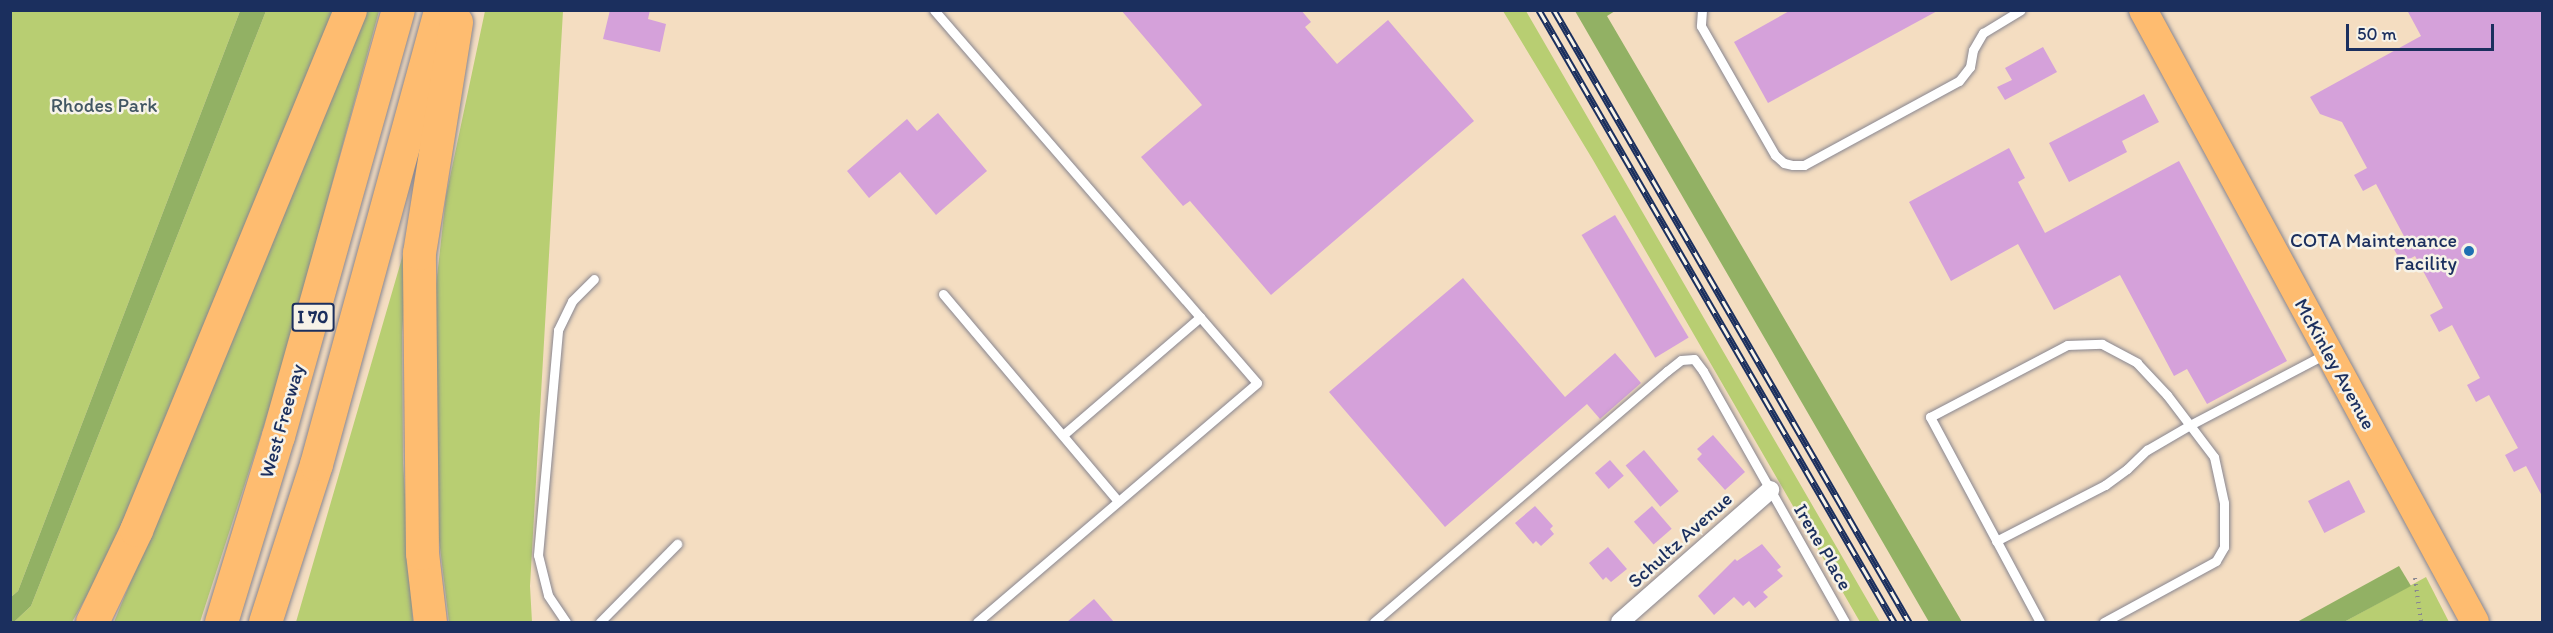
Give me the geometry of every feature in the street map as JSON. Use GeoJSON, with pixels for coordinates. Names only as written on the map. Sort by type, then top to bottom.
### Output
{"type":"FeatureCollection","features":[{"type":"Feature","properties":{"kind":"highway"},"geometry":{"type":"LineString","coordinates":[[92,622],[136,530],[351,10]]}},
{"type":"Feature","properties":{"kind":"highway","name":"West Freeway"},"geometry":{"type":"LineString","coordinates":[[221,622],[278,436],[398,10]]}},
{"type":"Feature","properties":{"kind":"highway","name":"I 70"},"geometry":{"type":"LineString","coordinates":[[265,622],[316,464],[440,10]]}},
{"type":"Feature","properties":{"kind":"highway"},"geometry":{"type":"LineString","coordinates":[[430,622],[422,553],[418,253],[458,10]]}},
{"type":"Feature","properties":{"kind":"main road","name":"McKinley Avenue"},"geometry":{"type":"LineString","coordinates":[[2144,10],[2475,622]]}},
{"type":"Feature","properties":{"kind":"street","name":"Schultz Avenue"},"geometry":{"type":"LineString","coordinates":[[1620,622],[1770,490]]}},
{"type":"Feature","properties":{"kind":"lane"},"geometry":{"type":"LineString","coordinates":[[933,10],[1257,383],[977,622]]}},
{"type":"Feature","properties":{"kind":"lane"},"geometry":{"type":"LineString","coordinates":[[1702,10],[1701,26],[1775,155],[1784,163],[1793,165],[1804,165],[1959,81],[1970,67],[1973,50],[1983,33],[2021,10]]}},
{"type":"Feature","properties":{"kind":"lane"},"geometry":{"type":"LineString","coordinates":[[566,622],[548,595],[538,555],[558,330],[572,301],[594,279]]}},
{"type":"Feature","properties":{"kind":"lane"},"geometry":{"type":"LineString","coordinates":[[943,294],[1118,501]]}},
{"type":"Feature","properties":{"kind":"lane"},"geometry":{"type":"LineString","coordinates":[[1063,435],[1200,317]]}},
{"type":"Feature","properties":{"kind":"lane"},"geometry":{"type":"LineString","coordinates":[[2040,622],[1930,417],[2067,345],[2102,344],[2137,363],[2190,425],[2214,457],[2224,503],[2224,547],[2216,561],[2104,622]]}},
{"type":"Feature","properties":{"kind":"lane"},"geometry":{"type":"LineString","coordinates":[[1996,541],[2105,485],[2127,469],[2146,450],[2190,425],[2329,352]]}},
{"type":"Feature","properties":{"kind":"lane","name":"Irene Place"},"geometry":{"type":"LineString","coordinates":[[1374,622],[1681,360],[1694,358],[1703,370],[1845,622]]}},
{"type":"Feature","properties":{"kind":"lane"},"geometry":{"type":"LineString","coordinates":[[600,622],[677,544]]}},
{"type":"Feature","properties":{"kind":"path"},"geometry":{"type":"LineString","coordinates":[[2415,578],[2421,622]]}},
{"type":"Feature","properties":{"kind":"green space","name":"Rhodes Park"},"geometry":{"type":"Polygon","coordinates":[[[10,11],[240,11],[18,591],[11,597],[10,11]]]}},
{"type":"Feature","properties":{"kind":"green space"},"geometry":{"type":"Polygon","coordinates":[[[240,11],[266,11],[31,606],[14,622],[11,622],[11,597],[18,591],[240,11]]]}},
{"type":"Feature","properties":{"kind":"green space"},"geometry":{"type":"Polygon","coordinates":[[[266,11],[336,11],[104,566],[72,622],[14,622],[31,606],[266,11]]]}},
{"type":"Feature","properties":{"kind":"green space"},"geometry":{"type":"Polygon","coordinates":[[[366,11],[379,11],[279,379],[200,622],[114,622],[366,11]]]}},
{"type":"Feature","properties":{"kind":"green space"},"geometry":{"type":"Polygon","coordinates":[[[485,11],[563,11],[530,586],[532,622],[449,622],[431,473],[434,304],[446,196],[485,11]]]}},
{"type":"Feature","properties":{"kind":"green space"},"geometry":{"type":"Polygon","coordinates":[[[1503,11],[1526,11],[1880,622],[1860,622],[1593,160],[1503,11]]]}},
{"type":"Feature","properties":{"kind":"green space"},"geometry":{"type":"Polygon","coordinates":[[[1575,11],[1615,11],[1607,16],[1962,622],[1929,622],[1575,11]]]}},
{"type":"Feature","properties":{"kind":"green space"},"geometry":{"type":"Polygon","coordinates":[[[409,234],[402,333],[403,463],[413,622],[296,622],[409,234]]]}},
{"type":"Feature","properties":{"kind":"green space"},"geometry":{"type":"Polygon","coordinates":[[[2399,566],[2411,586],[2344,622],[2297,622],[2399,566]]]}},
{"type":"Feature","properties":{"kind":"green space"},"geometry":{"type":"Polygon","coordinates":[[[2426,577],[2449,622],[2344,622],[2426,577]]]}},
{"type":"Feature","properties":{"kind":"building"},"geometry":{"type":"Polygon","coordinates":[[[610,10],[650,10],[648,19],[666,24],[660,52],[603,39],[610,10]]]}},
{"type":"Feature","properties":{"kind":"building"},"geometry":{"type":"Polygon","coordinates":[[[1121,10],[1301,10],[1311,22],[1305,27],[1337,64],[1388,20],[1474,121],[1271,295],[1190,201],[1183,206],[1141,157],[1202,105],[1121,10]]]}},
{"type":"Feature","properties":{"kind":"building"},"geometry":{"type":"Polygon","coordinates":[[[1791,10],[1939,10],[1768,103],[1734,42],[1791,10]]]}},
{"type":"Feature","properties":{"kind":"building","name":"COTA Maintenance Facility"},"geometry":{"type":"Polygon","coordinates":[[[2407,10],[2542,10],[2542,496],[2526,466],[2514,472],[2505,455],[2518,448],[2489,395],[2476,402],[2467,385],[2480,378],[2452,325],[2439,332],[2430,315],[2443,308],[2415,256],[2402,263],[2392,246],[2405,238],[2376,184],[2363,191],[2354,175],[2367,168],[2342,122],[2320,114],[2310,97],[2421,36],[2407,10]]]}},
{"type":"Feature","properties":{"kind":"building"},"geometry":{"type":"Polygon","coordinates":[[[2043,47],[2057,72],[2005,100],[1997,87],[2012,80],[2005,68],[2043,47]]]}},
{"type":"Feature","properties":{"kind":"building"},"geometry":{"type":"Polygon","coordinates":[[[2144,94],[2159,122],[2122,141],[2127,152],[2069,182],[2049,143],[2144,94]]]}},
{"type":"Feature","properties":{"kind":"building"},"geometry":{"type":"Polygon","coordinates":[[[938,113],[987,171],[936,215],[900,172],[869,198],[847,171],[907,119],[917,131],[938,113]]]}},
{"type":"Feature","properties":{"kind":"building"},"geometry":{"type":"Polygon","coordinates":[[[2009,148],[2025,178],[2018,182],[2045,233],[2179,161],[2287,361],[2207,404],[2187,369],[2174,376],[2120,275],[2054,310],[2018,244],[1951,281],[1909,202],[2009,148]]]}},
{"type":"Feature","properties":{"kind":"building"},"geometry":{"type":"Polygon","coordinates":[[[1615,215],[1689,338],[1655,358],[1582,235],[1615,215]]]}},
{"type":"Feature","properties":{"kind":"building"},"geometry":{"type":"Polygon","coordinates":[[[1463,278],[1565,397],[1615,353],[1641,383],[1600,419],[1587,404],[1445,527],[1329,392],[1463,278]]]}},
{"type":"Feature","properties":{"kind":"building"},"geometry":{"type":"Polygon","coordinates":[[[1713,435],[1745,472],[1725,490],[1697,459],[1702,454],[1697,449],[1713,435]]]}},
{"type":"Feature","properties":{"kind":"building"},"geometry":{"type":"Polygon","coordinates":[[[1644,450],[1679,491],[1660,507],[1626,465],[1644,450]]]}},
{"type":"Feature","properties":{"kind":"building"},"geometry":{"type":"Polygon","coordinates":[[[1610,460],[1624,476],[1609,489],[1595,473],[1610,460]]]}},
{"type":"Feature","properties":{"kind":"building"},"geometry":{"type":"Polygon","coordinates":[[[2349,480],[2365,512],[2324,533],[2308,501],[2349,480]]]}},
{"type":"Feature","properties":{"kind":"building"},"geometry":{"type":"Polygon","coordinates":[[[1535,506],[1553,526],[1550,529],[1554,534],[1541,546],[1536,541],[1533,544],[1515,523],[1535,506]]]}},
{"type":"Feature","properties":{"kind":"building"},"geometry":{"type":"Polygon","coordinates":[[[1652,506],[1672,529],[1654,544],[1634,522],[1652,506]]]}},
{"type":"Feature","properties":{"kind":"building"},"geometry":{"type":"Polygon","coordinates":[[[1762,544],[1781,567],[1777,570],[1783,576],[1763,592],[1768,597],[1755,608],[1749,601],[1743,606],[1734,597],[1714,615],[1698,596],[1735,559],[1737,561],[1762,544]]]}},
{"type":"Feature","properties":{"kind":"building"},"geometry":{"type":"Polygon","coordinates":[[[1608,547],[1627,569],[1611,582],[1606,577],[1603,580],[1589,563],[1608,547]]]}},
{"type":"Feature","properties":{"kind":"building"},"geometry":{"type":"Polygon","coordinates":[[[1094,599],[1114,622],[1067,622],[1094,599]]]}},
{"type":"Feature","properties":{"kind":"railway"},"geometry":{"type":"LineString","coordinates":[[1539,10],[1894,622]]}},
{"type":"Feature","properties":{"kind":"railway"},"geometry":{"type":"LineString","coordinates":[[1554,10],[1909,622]]}},
{"type":"Feature","properties":{"kind":"place","name":"COTA Maintenance Facility"},"geometry":{"type":"Point","coordinates":[2469,251]}}]}
